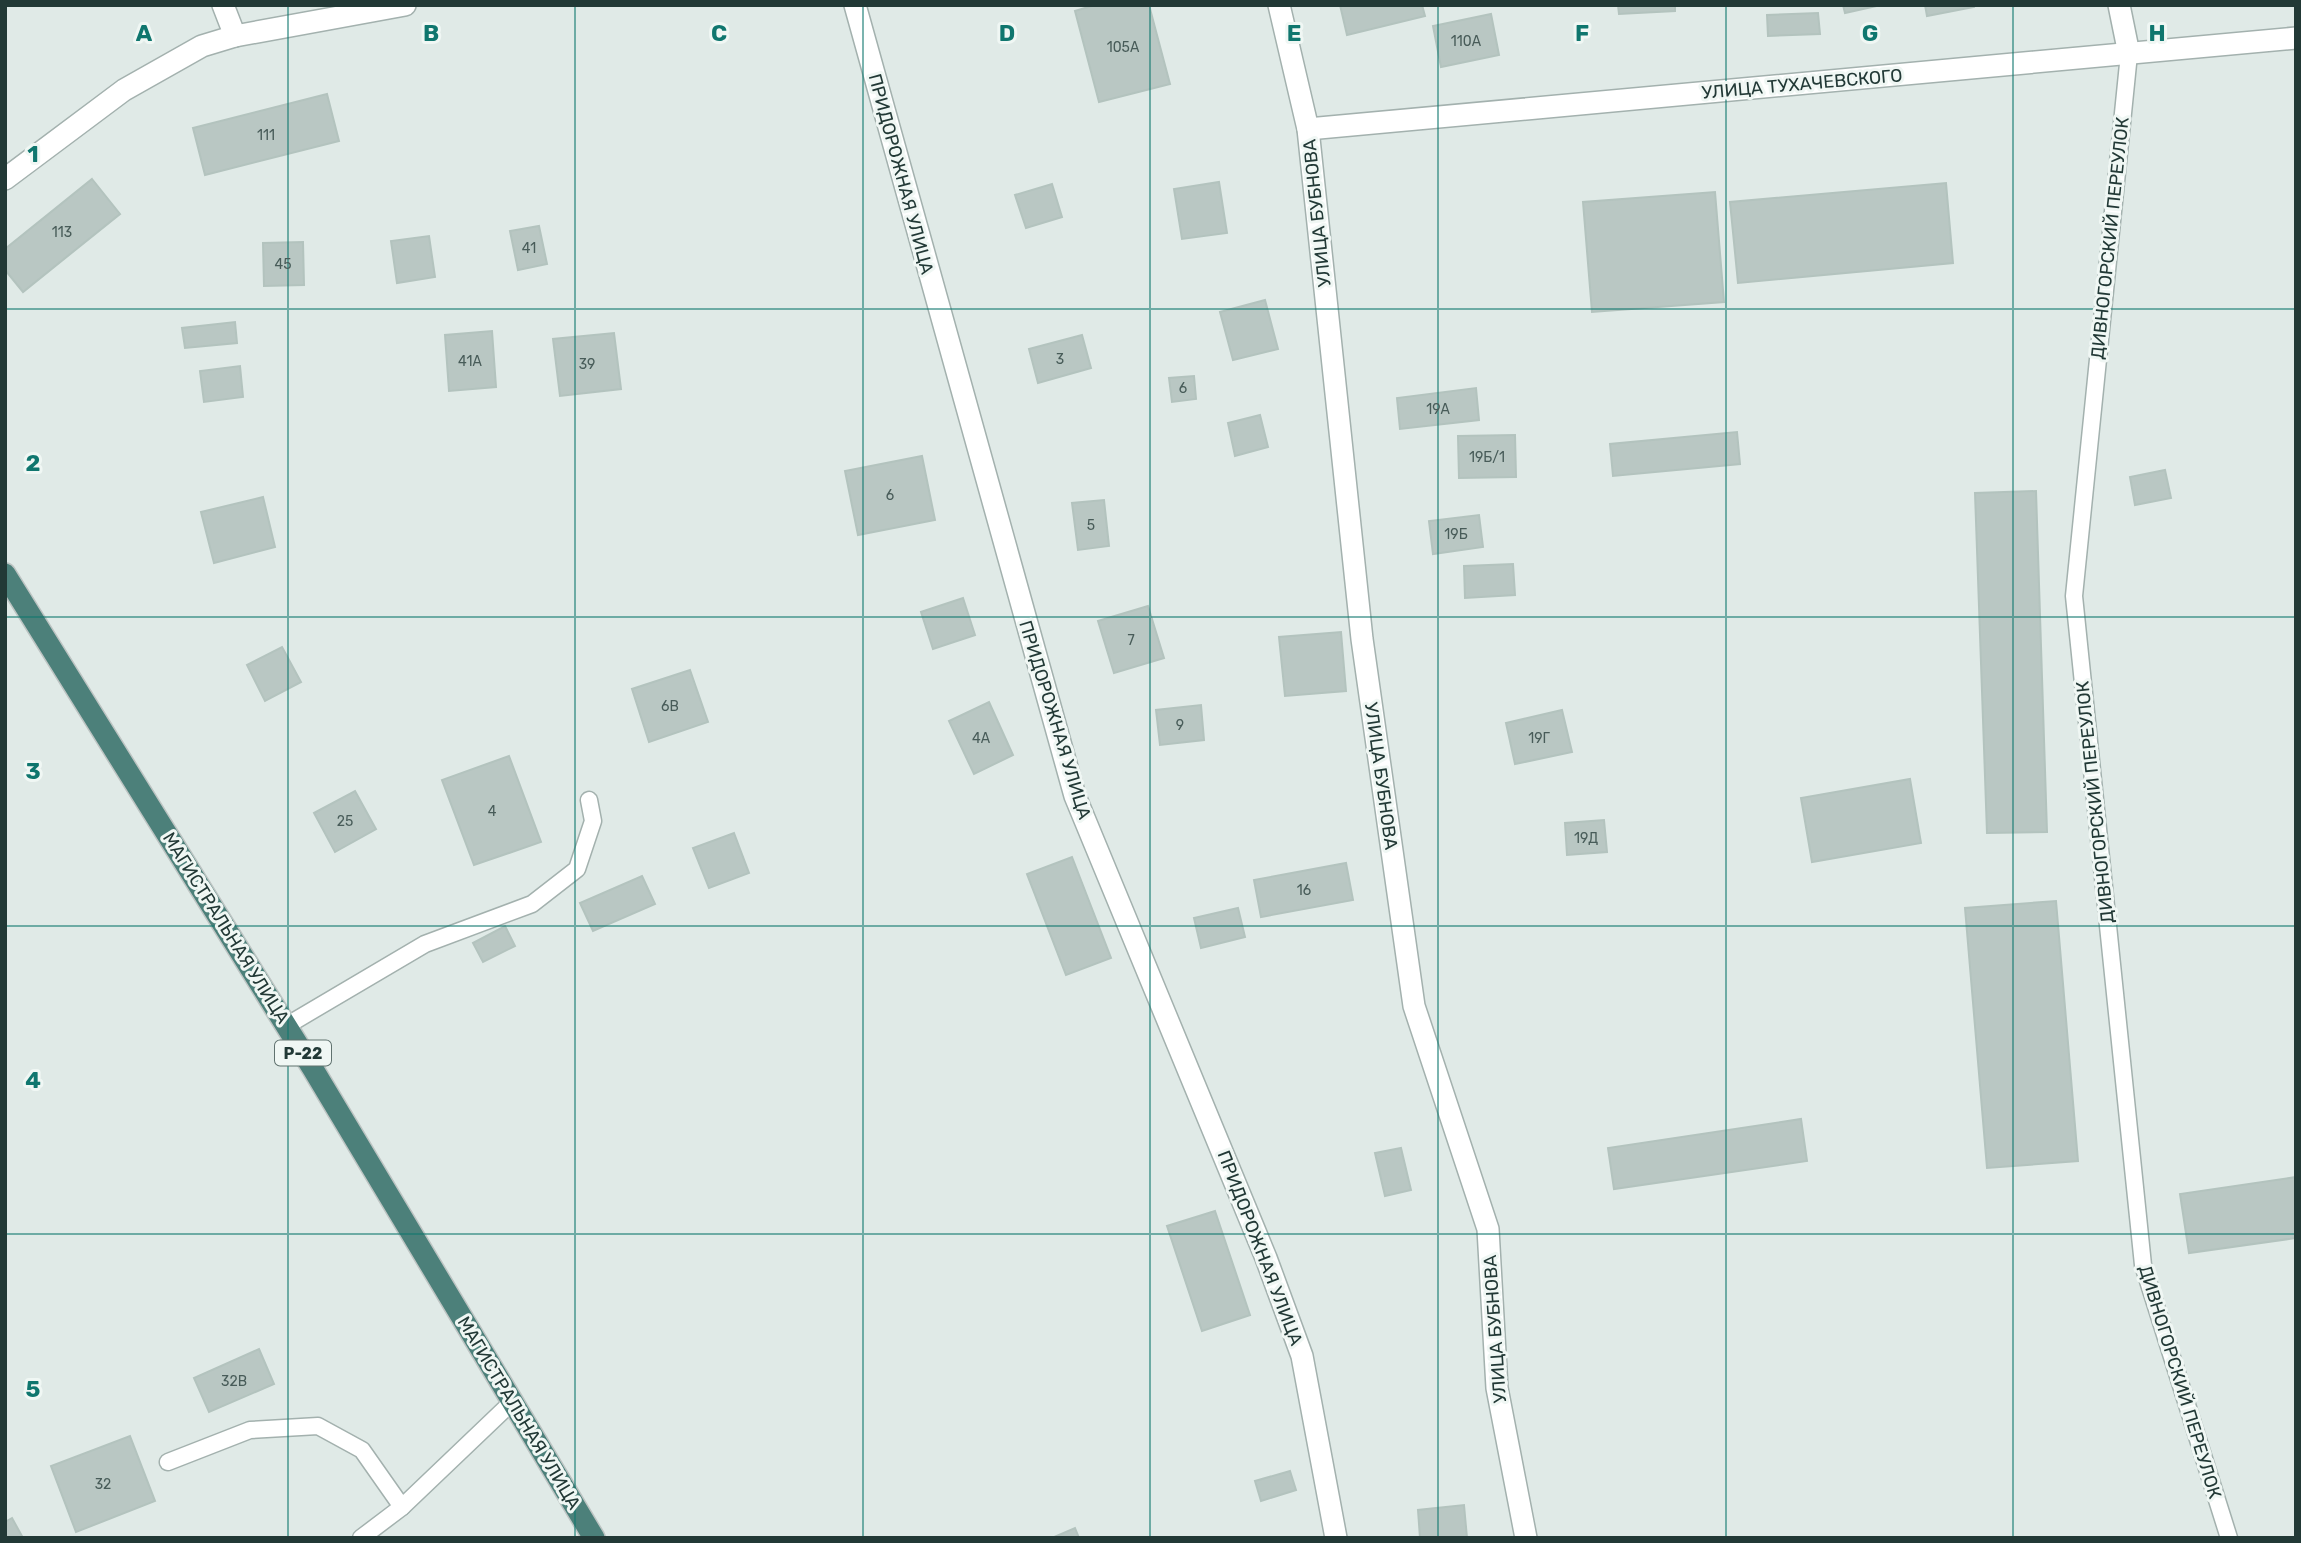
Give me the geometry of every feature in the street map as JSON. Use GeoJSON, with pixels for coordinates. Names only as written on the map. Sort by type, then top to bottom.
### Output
{"type":"FeatureCollection","features":[{"type":"Feature","properties":{"kind":"highway","name":"МАГИСТРАЛЬНАЯ УЛИЦА"},"geometry":{"type":"LineString","coordinates":[[5,574],[286,1026],[594,1538]]}},
{"type":"Feature","properties":{"kind":"street"},"geometry":{"type":"LineString","coordinates":[[223,5],[235,37]]}},
{"type":"Feature","properties":{"kind":"street"},"geometry":{"type":"LineString","coordinates":[[5,179],[124,90],[202,46],[235,37],[405,5]]}},
{"type":"Feature","properties":{"kind":"street","name":"ПРИДОРОЖНАЯ УЛИЦА"},"geometry":{"type":"LineString","coordinates":[[855,5],[1075,796],[1266,1258],[1302,1356],[1336,1538]]}},
{"type":"Feature","properties":{"kind":"street","name":"УЛИЦА БУБНОВА"},"geometry":{"type":"LineString","coordinates":[[1279,5],[1308,129],[1362,639],[1414,1006],[1488,1229],[1497,1388],[1526,1538]]}},
{"type":"Feature","properties":{"kind":"street"},"geometry":{"type":"LineString","coordinates":[[2119,5],[2129,54]]}},
{"type":"Feature","properties":{"kind":"street","name":"УЛИЦА ТУХАЧЕВСКОГО"},"geometry":{"type":"LineString","coordinates":[[1308,129],[2296,38]]}},
{"type":"Feature","properties":{"kind":"lane","name":"ДИВНОГОРСКИЙ ПЕРЕУЛОК"},"geometry":{"type":"LineString","coordinates":[[2129,54],[2074,596],[2143,1265],[2229,1538]]}},
{"type":"Feature","properties":{"kind":"lane"},"geometry":{"type":"LineString","coordinates":[[286,1026],[425,944],[532,904],[577,869],[593,821],[589,800]]}},
{"type":"Feature","properties":{"kind":"lane"},"geometry":{"type":"LineString","coordinates":[[361,1538],[402,1507],[512,1402]]}},
{"type":"Feature","properties":{"kind":"lane"},"geometry":{"type":"LineString","coordinates":[[168,1462],[250,1430],[318,1426],[362,1450],[402,1507]]}},
{"type":"Feature","properties":{"kind":"building"},"geometry":{"type":"Polygon","coordinates":[[[1095,5],[1149,5],[1170,84],[1099,102],[1075,11],[1095,5]]]}},
{"type":"Feature","properties":{"kind":"building"},"geometry":{"type":"Polygon","coordinates":[[[1340,5],[1422,5],[1425,16],[1347,35],[1340,5]]]}},
{"type":"Feature","properties":{"kind":"building"},"geometry":{"type":"Polygon","coordinates":[[[1618,5],[1675,5],[1675,11],[1619,14],[1618,5]]]}},
{"type":"Feature","properties":{"kind":"building"},"geometry":{"type":"Polygon","coordinates":[[[1843,5],[1881,5],[1845,13],[1843,5]]]}},
{"type":"Feature","properties":{"kind":"building"},"geometry":{"type":"Polygon","coordinates":[[[1925,5],[1974,5],[1974,7],[1927,16],[1925,5]]]}},
{"type":"Feature","properties":{"kind":"building"},"geometry":{"type":"Polygon","coordinates":[[[1818,13],[1820,34],[1768,36],[1767,15],[1818,13]]]}},
{"type":"Feature","properties":{"kind":"building"},"geometry":{"type":"Polygon","coordinates":[[[1491,14],[1499,55],[1441,67],[1433,26],[1491,14]]]}},
{"type":"Feature","properties":{"kind":"building"},"geometry":{"type":"Polygon","coordinates":[[[327,94],[339,141],[205,175],[193,128],[327,94]]]}},
{"type":"Feature","properties":{"kind":"building"},"geometry":{"type":"Polygon","coordinates":[[[92,179],[120,214],[23,292],[5,270],[5,249],[92,179]]]}},
{"type":"Feature","properties":{"kind":"building"},"geometry":{"type":"Polygon","coordinates":[[[1219,182],[1227,233],[1182,239],[1174,189],[1219,182]]]}},
{"type":"Feature","properties":{"kind":"building"},"geometry":{"type":"Polygon","coordinates":[[[1946,183],[1953,263],[1738,283],[1730,202],[1946,183]]]}},
{"type":"Feature","properties":{"kind":"building"},"geometry":{"type":"Polygon","coordinates":[[[1052,184],[1062,217],[1026,228],[1015,195],[1052,184]]]}},
{"type":"Feature","properties":{"kind":"building"},"geometry":{"type":"Polygon","coordinates":[[[1715,192],[1724,302],[1592,312],[1583,202],[1715,192]]]}},
{"type":"Feature","properties":{"kind":"building"},"geometry":{"type":"Polygon","coordinates":[[[539,226],[547,264],[518,270],[510,231],[539,226]]]}},
{"type":"Feature","properties":{"kind":"building"},"geometry":{"type":"Polygon","coordinates":[[[429,236],[435,277],[397,283],[391,241],[429,236]]]}},
{"type":"Feature","properties":{"kind":"building"},"geometry":{"type":"Polygon","coordinates":[[[303,242],[304,285],[264,286],[263,243],[303,242]]]}},
{"type":"Feature","properties":{"kind":"building"},"geometry":{"type":"Polygon","coordinates":[[[1265,300],[1278,349],[1233,360],[1220,312],[1265,300]]]}},
{"type":"Feature","properties":{"kind":"building"},"geometry":{"type":"Polygon","coordinates":[[[235,322],[237,343],[185,348],[182,328],[235,322]]]}},
{"type":"Feature","properties":{"kind":"building"},"geometry":{"type":"Polygon","coordinates":[[[492,331],[496,387],[449,391],[445,335],[492,331]]]}},
{"type":"Feature","properties":{"kind":"building"},"geometry":{"type":"Polygon","coordinates":[[[614,333],[621,389],[560,396],[553,339],[614,333]]]}},
{"type":"Feature","properties":{"kind":"building"},"geometry":{"type":"Polygon","coordinates":[[[1082,335],[1091,368],[1038,383],[1029,349],[1082,335]]]}},
{"type":"Feature","properties":{"kind":"building"},"geometry":{"type":"Polygon","coordinates":[[[240,366],[243,397],[204,402],[200,371],[240,366]]]}},
{"type":"Feature","properties":{"kind":"building"},"geometry":{"type":"Polygon","coordinates":[[[1194,376],[1196,399],[1172,402],[1169,378],[1194,376]]]}},
{"type":"Feature","properties":{"kind":"building"},"geometry":{"type":"Polygon","coordinates":[[[1476,388],[1479,420],[1400,429],[1397,398],[1476,388]]]}},
{"type":"Feature","properties":{"kind":"building"},"geometry":{"type":"Polygon","coordinates":[[[1260,415],[1268,447],[1235,456],[1228,423],[1260,415]]]}},
{"type":"Feature","properties":{"kind":"building"},"geometry":{"type":"Polygon","coordinates":[[[1737,432],[1740,464],[1613,476],[1610,444],[1737,432]]]}},
{"type":"Feature","properties":{"kind":"building"},"geometry":{"type":"Polygon","coordinates":[[[1515,435],[1516,477],[1459,478],[1458,436],[1515,435]]]}},
{"type":"Feature","properties":{"kind":"building"},"geometry":{"type":"Polygon","coordinates":[[[922,456],[935,520],[858,535],[845,471],[922,456]]]}},
{"type":"Feature","properties":{"kind":"building"},"geometry":{"type":"Polygon","coordinates":[[[2165,470],[2171,498],[2135,505],[2130,477],[2165,470]]]}},
{"type":"Feature","properties":{"kind":"building"},"geometry":{"type":"Polygon","coordinates":[[[2036,491],[2047,832],[1987,833],[1975,493],[2036,491]]]}},
{"type":"Feature","properties":{"kind":"building"},"geometry":{"type":"Polygon","coordinates":[[[263,497],[275,547],[214,563],[201,512],[263,497]]]}},
{"type":"Feature","properties":{"kind":"building"},"geometry":{"type":"Polygon","coordinates":[[[1104,500],[1109,546],[1078,550],[1072,503],[1104,500]]]}},
{"type":"Feature","properties":{"kind":"building"},"geometry":{"type":"Polygon","coordinates":[[[1479,515],[1483,547],[1433,554],[1429,521],[1479,515]]]}},
{"type":"Feature","properties":{"kind":"building"},"geometry":{"type":"Polygon","coordinates":[[[1513,564],[1515,595],[1465,598],[1464,566],[1513,564]]]}},
{"type":"Feature","properties":{"kind":"building"},"geometry":{"type":"Polygon","coordinates":[[[963,598],[975,635],[933,649],[921,612],[963,598]]]}},
{"type":"Feature","properties":{"kind":"building"},"geometry":{"type":"Polygon","coordinates":[[[1148,606],[1164,658],[1114,673],[1098,621],[1148,606]]]}},
{"type":"Feature","properties":{"kind":"building"},"geometry":{"type":"Polygon","coordinates":[[[1341,632],[1346,691],[1285,696],[1279,637],[1341,632]]]}},
{"type":"Feature","properties":{"kind":"building"},"geometry":{"type":"Polygon","coordinates":[[[282,647],[301,682],[265,701],[247,665],[282,647]]]}},
{"type":"Feature","properties":{"kind":"building"},"geometry":{"type":"Polygon","coordinates":[[[690,670],[708,722],[649,742],[632,689],[690,670]]]}},
{"type":"Feature","properties":{"kind":"building"},"geometry":{"type":"Polygon","coordinates":[[[989,702],[1013,755],[974,774],[949,721],[989,702]]]}},
{"type":"Feature","properties":{"kind":"building"},"geometry":{"type":"Polygon","coordinates":[[[1201,705],[1204,740],[1160,745],[1156,710],[1201,705]]]}},
{"type":"Feature","properties":{"kind":"building"},"geometry":{"type":"Polygon","coordinates":[[[1562,710],[1572,752],[1515,764],[1506,723],[1562,710]]]}},
{"type":"Feature","properties":{"kind":"building"},"geometry":{"type":"Polygon","coordinates":[[[509,756],[541,842],[474,865],[442,780],[509,756]]]}},
{"type":"Feature","properties":{"kind":"building"},"geometry":{"type":"Polygon","coordinates":[[[1910,779],[1921,843],[1812,862],[1801,798],[1910,779]]]}},
{"type":"Feature","properties":{"kind":"building"},"geometry":{"type":"Polygon","coordinates":[[[355,791],[376,829],[335,852],[314,813],[355,791]]]}},
{"type":"Feature","properties":{"kind":"building"},"geometry":{"type":"Polygon","coordinates":[[[1604,820],[1607,852],[1567,855],[1565,823],[1604,820]]]}},
{"type":"Feature","properties":{"kind":"building"},"geometry":{"type":"Polygon","coordinates":[[[734,833],[749,873],[709,888],[693,848],[734,833]]]}},
{"type":"Feature","properties":{"kind":"building"},"geometry":{"type":"Polygon","coordinates":[[[1072,857],[1111,958],[1066,975],[1027,874],[1072,857]]]}},
{"type":"Feature","properties":{"kind":"building"},"geometry":{"type":"Polygon","coordinates":[[[1346,863],[1353,900],[1261,917],[1254,880],[1346,863]]]}},
{"type":"Feature","properties":{"kind":"building"},"geometry":{"type":"Polygon","coordinates":[[[642,876],[655,904],[593,931],[580,903],[642,876]]]}},
{"type":"Feature","properties":{"kind":"building"},"geometry":{"type":"Polygon","coordinates":[[[2056,901],[2078,1161],[1987,1168],[1965,908],[2056,901]]]}},
{"type":"Feature","properties":{"kind":"building"},"geometry":{"type":"Polygon","coordinates":[[[1238,908],[1245,937],[1201,948],[1194,918],[1238,908]]]}},
{"type":"Feature","properties":{"kind":"building"},"geometry":{"type":"Polygon","coordinates":[[[505,926],[515,946],[483,962],[473,943],[505,926]]]}},
{"type":"Feature","properties":{"kind":"building"},"geometry":{"type":"Polygon","coordinates":[[[1801,1119],[1807,1161],[1614,1189],[1608,1148],[1801,1119]]]}},
{"type":"Feature","properties":{"kind":"building"},"geometry":{"type":"Polygon","coordinates":[[[1401,1148],[1411,1190],[1385,1196],[1375,1153],[1401,1148]]]}},
{"type":"Feature","properties":{"kind":"building"},"geometry":{"type":"Polygon","coordinates":[[[2296,1177],[2296,1238],[2189,1253],[2180,1194],[2296,1177]]]}},
{"type":"Feature","properties":{"kind":"building"},"geometry":{"type":"Polygon","coordinates":[[[1215,1211],[1250,1315],[1202,1331],[1167,1226],[1215,1211]]]}},
{"type":"Feature","properties":{"kind":"building"},"geometry":{"type":"Polygon","coordinates":[[[259,1349],[274,1384],[209,1412],[194,1378],[259,1349]]]}},
{"type":"Feature","properties":{"kind":"building"},"geometry":{"type":"Polygon","coordinates":[[[130,1436],[155,1501],[76,1532],[51,1466],[130,1436]]]}},
{"type":"Feature","properties":{"kind":"building"},"geometry":{"type":"Polygon","coordinates":[[[1290,1471],[1296,1490],[1261,1501],[1255,1481],[1290,1471]]]}},
{"type":"Feature","properties":{"kind":"building"},"geometry":{"type":"Polygon","coordinates":[[[1464,1505],[1467,1538],[1420,1538],[1418,1510],[1464,1505]]]}},
{"type":"Feature","properties":{"kind":"building"},"geometry":{"type":"Polygon","coordinates":[[[12,1518],[23,1538],[5,1538],[5,1522],[12,1518]]]}},
{"type":"Feature","properties":{"kind":"building"},"geometry":{"type":"Polygon","coordinates":[[[1075,1528],[1079,1538],[1052,1538],[1075,1528]]]}}]}
